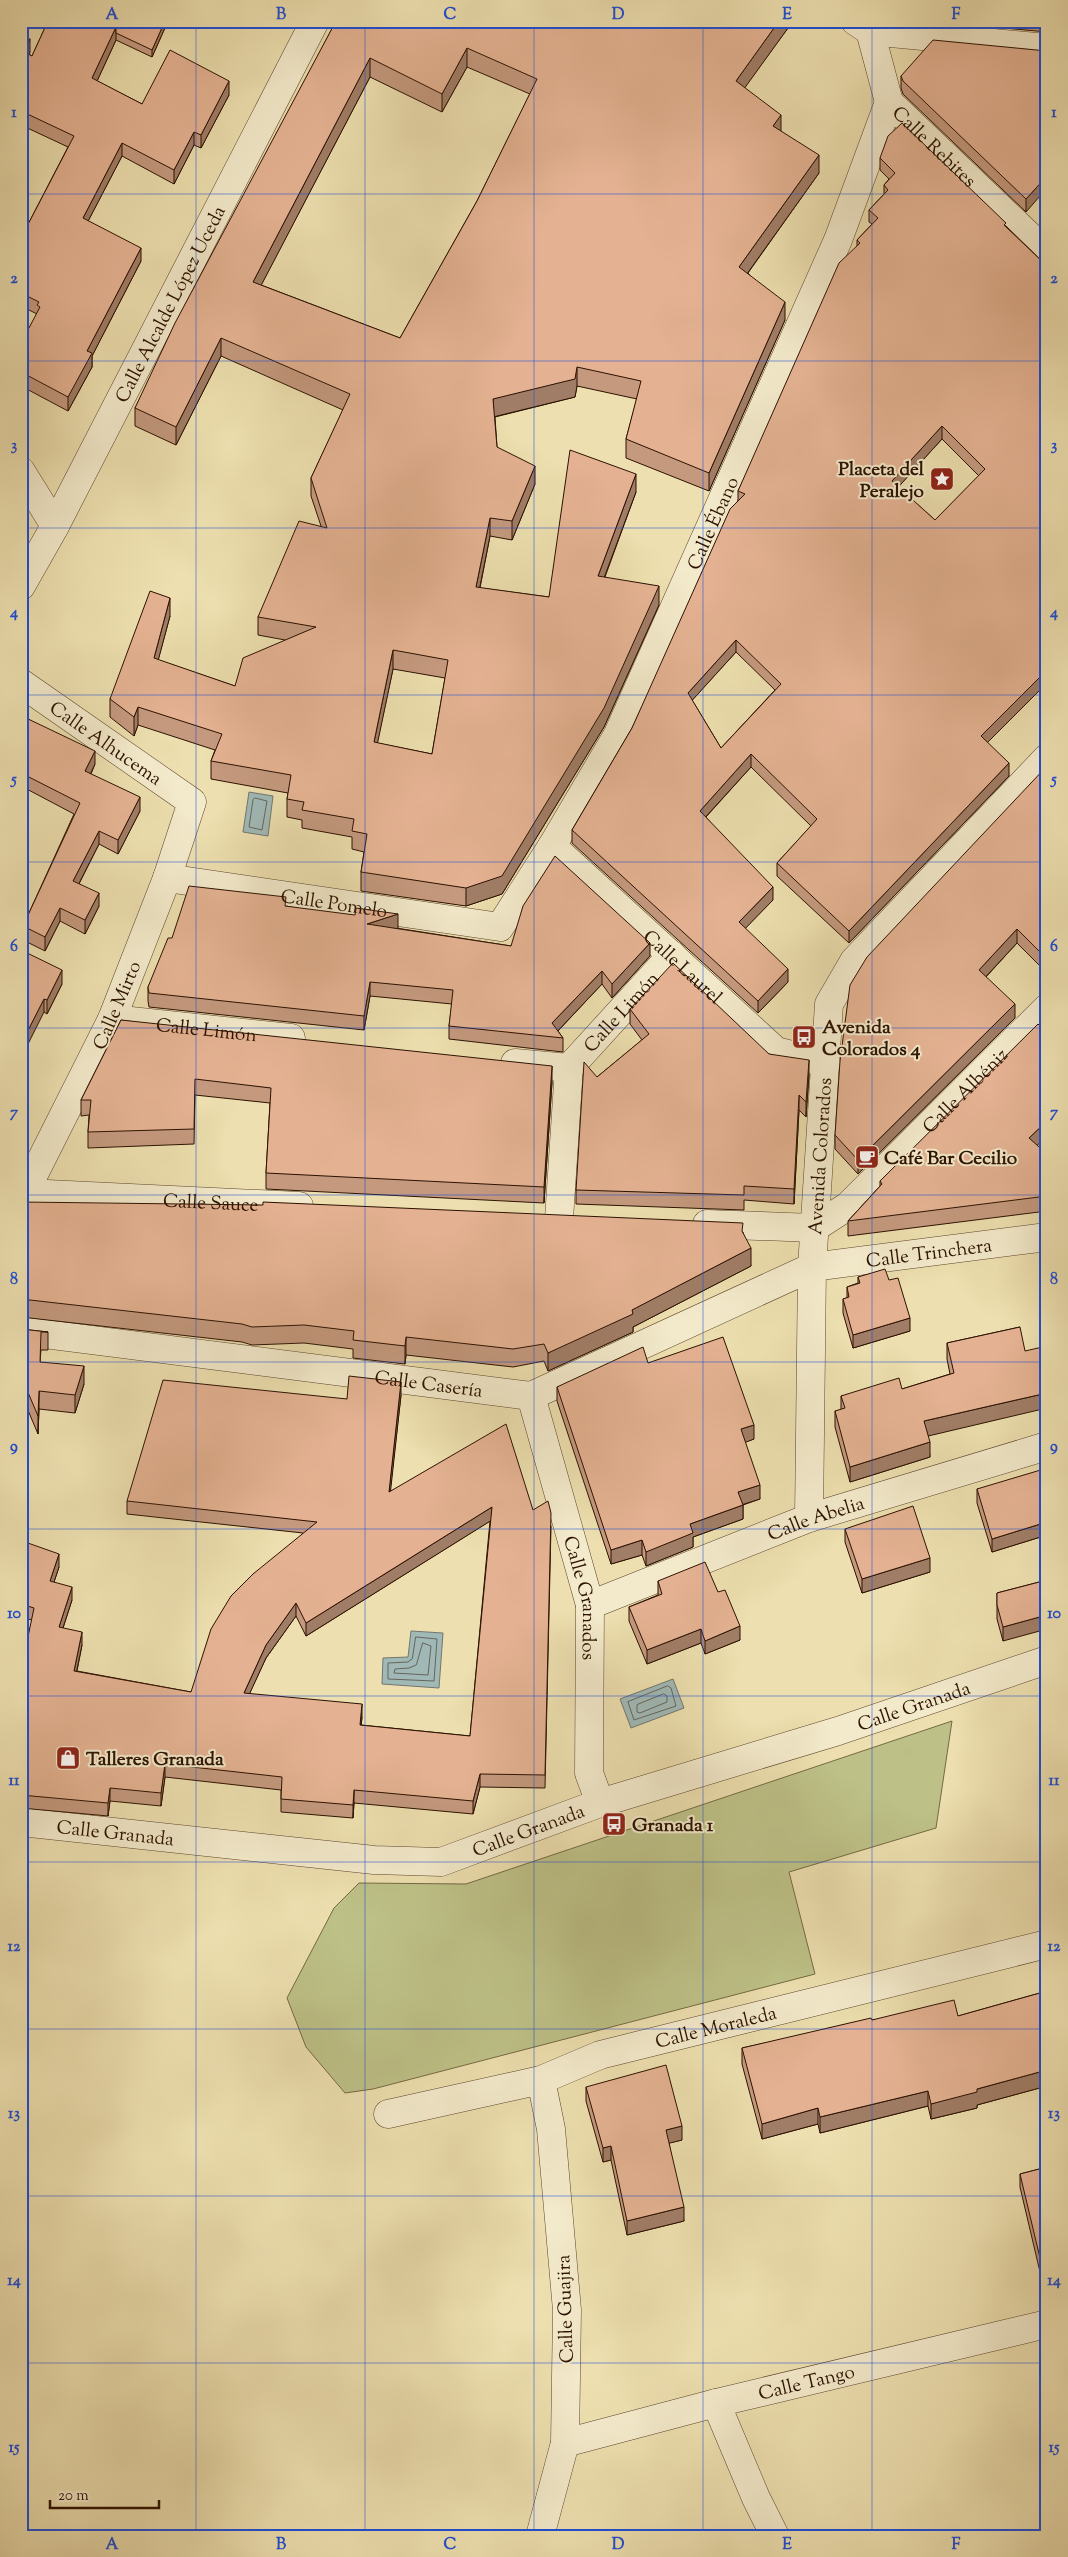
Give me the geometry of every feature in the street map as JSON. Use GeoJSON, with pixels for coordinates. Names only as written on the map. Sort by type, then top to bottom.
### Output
{"type":"FeatureCollection","features":[{"type":"Feature","properties":{"kind":"street","name":"Calle Alcalde López Uceda"},"geometry":{"type":"LineString","coordinates":[[21,586],[55,526],[315,21]]}},
{"type":"Feature","properties":{"kind":"street"},"geometry":{"type":"LineString","coordinates":[[863,26],[1047,48]]}},
{"type":"Feature","properties":{"kind":"street","name":"Calle Rebites"},"geometry":{"type":"LineString","coordinates":[[863,26],[889,102],[1047,253]]}},
{"type":"Feature","properties":{"kind":"street","name":"Calle Ébano"},"geometry":{"type":"LineString","coordinates":[[500,927],[552,846],[618,734],[838,240],[889,102]]}},
{"type":"Feature","properties":{"kind":"street"},"geometry":{"type":"LineString","coordinates":[[21,471],[55,526]]}},
{"type":"Feature","properties":{"kind":"street","name":"Calle Alhucema"},"geometry":{"type":"LineString","coordinates":[[21,683],[192,802]]}},
{"type":"Feature","properties":{"kind":"street","name":"Avenida Colorados"},"geometry":{"type":"LineString","coordinates":[[809,1518],[812,1267],[829,1004],[854,961],[1047,758]]}},
{"type":"Feature","properties":{"kind":"street","name":"Calle Mirto"},"geometry":{"type":"LineString","coordinates":[[24,1197],[112,1019],[167,878],[192,802]]}},
{"type":"Feature","properties":{"kind":"street","name":"Calle Laurel"},"geometry":{"type":"LineString","coordinates":[[552,846],[776,1051],[826,1063]]}},
{"type":"Feature","properties":{"kind":"street","name":"Calle Pomelo"},"geometry":{"type":"LineString","coordinates":[[167,878],[500,927]]}},
{"type":"Feature","properties":{"kind":"street","name":"Calle Limón"},"geometry":{"type":"LineString","coordinates":[[559,1219],[568,1068],[672,955]]}},
{"type":"Feature","properties":{"kind":"street","name":"Calle Albéniz"},"geometry":{"type":"LineString","coordinates":[[814,1228],[848,1206],[1047,1008]]}},
{"type":"Feature","properties":{"kind":"street","name":"Calle Limón"},"geometry":{"type":"LineString","coordinates":[[112,1019],[320,1042]]}},
{"type":"Feature","properties":{"kind":"street","name":"Calle Limón"},"geometry":{"type":"LineString","coordinates":[[489,1060],[568,1068]]}},
{"type":"Feature","properties":{"kind":"street","name":"Calle Sauce"},"geometry":{"type":"LineString","coordinates":[[24,1197],[322,1208]]}},
{"type":"Feature","properties":{"kind":"street"},"geometry":{"type":"LineString","coordinates":[[529,1217],[588,1220]]}},
{"type":"Feature","properties":{"kind":"street"},"geometry":{"type":"LineString","coordinates":[[687,1224],[814,1228]]}},
{"type":"Feature","properties":{"kind":"street","name":"Calle Trinchera"},"geometry":{"type":"LineString","coordinates":[[812,1267],[1047,1237]]}},
{"type":"Feature","properties":{"kind":"street"},"geometry":{"type":"LineString","coordinates":[[531,1396],[812,1267]]}},
{"type":"Feature","properties":{"kind":"street","name":"Calle Casería"},"geometry":{"type":"LineString","coordinates":[[21,1331],[531,1396]]}},
{"type":"Feature","properties":{"kind":"street","name":"Calle Granados"},"geometry":{"type":"LineString","coordinates":[[531,1396],[590,1605],[589,1773],[600,1804]]}},
{"type":"Feature","properties":{"kind":"street","name":"Calle Abelia"},"geometry":{"type":"LineString","coordinates":[[590,1605],[809,1518],[1047,1446]]}},
{"type":"Feature","properties":{"kind":"street","name":"Calle Granada"},"geometry":{"type":"LineString","coordinates":[[21,1822],[374,1860],[441,1862],[600,1804],[838,1731],[1047,1660]]}},
{"type":"Feature","properties":{"kind":"street"},"geometry":{"type":"LineString","coordinates":[[1009,1674],[1047,1680]]}},
{"type":"Feature","properties":{"kind":"street","name":"Calle Moraleda"},"geometry":{"type":"LineString","coordinates":[[388,2114],[541,2080],[600,2055],[1047,1944]]}},
{"type":"Feature","properties":{"kind":"street","name":"Calle Guajira"},"geometry":{"type":"LineString","coordinates":[[540,2536],[565,2443],[567,2310],[551,2129],[541,2080]]}},
{"type":"Feature","properties":{"kind":"street","name":"Calle Tango"},"geometry":{"type":"LineString","coordinates":[[565,2443],[716,2403],[1047,2324]]}},
{"type":"Feature","properties":{"kind":"street"},"geometry":{"type":"LineString","coordinates":[[716,2403],[756,2498],[775,2536]]}},
{"type":"Feature","properties":{"kind":"green space"},"geometry":{"type":"Polygon","coordinates":[[[952,1721],[936,1828],[789,1872],[815,1974],[373,2089],[345,2093],[306,2047],[287,1998],[334,1908],[359,1883],[466,1884],[952,1721]]]}},
{"type":"Feature","properties":{"kind":"water"},"geometry":{"type":"Polygon","coordinates":[[[249,792],[273,796],[268,836],[243,832],[249,792]]]}},
{"type":"Feature","properties":{"kind":"water"},"geometry":{"type":"Polygon","coordinates":[[[411,1631],[443,1633],[439,1688],[382,1684],[383,1658],[408,1657],[411,1631]]]}},
{"type":"Feature","properties":{"kind":"water"},"geometry":{"type":"Polygon","coordinates":[[[673,1679],[684,1708],[631,1728],[620,1699],[673,1679]]]}},
{"type":"Feature","properties":{"kind":"building"},"geometry":{"type":"Polygon","coordinates":[[[48,21],[104,21],[116,27],[92,78],[142,104],[170,50],[229,81],[201,135],[194,132],[174,170],[122,143],[83,218],[141,248],[87,351],[92,353],[68,397],[21,372],[21,343],[40,307],[37,305],[39,302],[21,293],[21,233],[23,234],[74,136],[21,111],[21,35],[30,39],[24,52],[32,56],[48,21]]]}},
{"type":"Feature","properties":{"kind":"building"},"geometry":{"type":"Polygon","coordinates":[[[104,21],[165,21],[152,50],[116,33],[116,27],[104,21]]]}},
{"type":"Feature","properties":{"kind":"building"},"geometry":{"type":"Polygon","coordinates":[[[336,21],[779,21],[736,81],[781,115],[773,126],[819,155],[739,267],[785,302],[709,473],[626,439],[641,381],[577,367],[575,379],[493,399],[497,447],[535,466],[512,521],[490,518],[476,587],[549,597],[570,450],[636,474],[598,576],[659,586],[604,708],[502,876],[466,888],[361,872],[367,834],[352,831],[354,819],[302,810],[304,802],[287,799],[291,775],[211,761],[222,734],[138,707],[134,717],[110,699],[150,591],[170,598],[154,658],[235,686],[243,658],[316,627],[258,617],[299,521],[327,528],[311,478],[350,394],[221,338],[176,427],[135,408],[175,323],[336,21]],[[467,48],[442,94],[370,58],[253,282],[400,338],[477,201],[537,79],[467,48]],[[393,650],[374,742],[432,754],[448,660],[393,650]]]}},
{"type":"Feature","properties":{"kind":"building"},"geometry":{"type":"Polygon","coordinates":[[[933,40],[1047,51],[1047,176],[1026,199],[903,81],[901,76],[933,40]]]}},
{"type":"Feature","properties":{"kind":"building"},"geometry":{"type":"Polygon","coordinates":[[[902,123],[1006,223],[1004,225],[1047,266],[1047,670],[981,736],[1009,763],[849,931],[777,863],[817,819],[751,754],[700,811],[773,887],[739,922],[788,969],[758,1001],[572,830],[632,728],[730,509],[745,494],[738,491],[839,263],[860,243],[857,240],[878,218],[869,210],[888,190],[884,185],[895,173],[880,158],[888,136],[902,123]],[[942,426],[892,481],[935,520],[985,469],[942,426]],[[736,640],[688,693],[721,748],[781,684],[736,640]]]}},
{"type":"Feature","properties":{"kind":"building"},"geometry":{"type":"Polygon","coordinates":[[[21,704],[28,707],[24,717],[95,751],[85,771],[140,797],[118,840],[99,831],[73,881],[99,893],[85,920],[60,908],[45,937],[23,926],[80,803],[21,773],[21,704]]]}},
{"type":"Feature","properties":{"kind":"building"},"geometry":{"type":"Polygon","coordinates":[[[1047,766],[1047,959],[1017,929],[979,970],[1015,1004],[858,1160],[835,1135],[840,1061],[850,985],[867,957],[1047,766]]]}},
{"type":"Feature","properties":{"kind":"building"},"geometry":{"type":"Polygon","coordinates":[[[555,856],[650,943],[612,984],[602,971],[552,1023],[563,1038],[449,1026],[453,990],[370,982],[364,1016],[149,993],[148,987],[168,938],[172,938],[189,886],[286,897],[285,906],[355,915],[356,908],[398,914],[367,924],[511,946],[523,906],[555,856]]]}},
{"type":"Feature","properties":{"kind":"building"},"geometry":{"type":"Polygon","coordinates":[[[21,950],[62,970],[47,1000],[44,999],[21,1044],[21,950]]]}},
{"type":"Feature","properties":{"kind":"building"},"geometry":{"type":"Polygon","coordinates":[[[673,963],[769,1054],[809,1060],[806,1102],[799,1095],[794,1189],[744,1186],[744,1195],[576,1190],[584,1062],[597,1077],[649,1034],[630,1009],[673,963]]]}},
{"type":"Feature","properties":{"kind":"building"},"geometry":{"type":"Polygon","coordinates":[[[121,1020],[552,1066],[544,1187],[266,1173],[271,1088],[195,1079],[194,1129],[88,1132],[91,1100],[81,1100],[121,1020]]]}},
{"type":"Feature","properties":{"kind":"building"},"geometry":{"type":"Polygon","coordinates":[[[1038,1024],[1047,1033],[1047,1121],[1029,1138],[1047,1154],[1047,1196],[848,1221],[882,1184],[880,1181],[1038,1024]]]}},
{"type":"Feature","properties":{"kind":"building"},"geometry":{"type":"Polygon","coordinates":[[[22,1202],[263,1205],[263,1202],[743,1223],[742,1231],[751,1248],[632,1310],[633,1314],[548,1353],[544,1344],[513,1349],[406,1337],[405,1346],[353,1340],[354,1331],[304,1325],[252,1327],[242,1324],[21,1299],[22,1202]]]}},
{"type":"Feature","properties":{"kind":"building"},"geometry":{"type":"Polygon","coordinates":[[[885,1269],[889,1280],[898,1278],[910,1318],[853,1335],[843,1299],[849,1297],[847,1287],[860,1283],[858,1277],[885,1269]]]}},
{"type":"Feature","properties":{"kind":"building"},"geometry":{"type":"Polygon","coordinates":[[[1020,1327],[1025,1351],[1047,1346],[1047,1393],[924,1421],[930,1442],[850,1467],[835,1411],[845,1408],[841,1396],[899,1378],[902,1389],[954,1373],[947,1343],[1020,1327]]]}},
{"type":"Feature","properties":{"kind":"building"},"geometry":{"type":"Polygon","coordinates":[[[21,1329],[48,1332],[41,1332],[40,1362],[84,1366],[75,1395],[39,1391],[38,1416],[27,1390],[21,1389],[21,1329]]]}},
{"type":"Feature","properties":{"kind":"building"},"geometry":{"type":"Polygon","coordinates":[[[723,1337],[754,1425],[741,1429],[760,1485],[738,1492],[743,1505],[690,1524],[693,1533],[646,1552],[642,1540],[611,1550],[557,1387],[643,1347],[648,1363],[723,1337]]]}},
{"type":"Feature","properties":{"kind":"building"},"geometry":{"type":"Polygon","coordinates":[[[349,1376],[401,1382],[389,1492],[506,1424],[533,1510],[548,1501],[551,1513],[545,1775],[480,1774],[473,1801],[354,1790],[353,1805],[281,1799],[282,1777],[165,1764],[161,1793],[110,1788],[108,1803],[21,1795],[21,1670],[34,1608],[21,1604],[21,1553],[25,1542],[59,1554],[50,1581],[72,1587],[59,1627],[82,1632],[74,1671],[191,1692],[211,1629],[231,1596],[253,1574],[317,1522],[127,1501],[163,1380],[347,1399],[349,1376]],[[492,1507],[306,1623],[296,1603],[266,1645],[244,1693],[362,1704],[360,1725],[470,1736],[492,1507]]]}},
{"type":"Feature","properties":{"kind":"building"},"geometry":{"type":"Polygon","coordinates":[[[1044,1469],[1047,1479],[1047,1522],[992,1539],[977,1489],[1044,1469]]]}},
{"type":"Feature","properties":{"kind":"building"},"geometry":{"type":"Polygon","coordinates":[[[913,1506],[930,1558],[862,1579],[845,1529],[913,1506]]]}},
{"type":"Feature","properties":{"kind":"building"},"geometry":{"type":"Polygon","coordinates":[[[705,1562],[718,1592],[725,1590],[740,1626],[705,1641],[701,1629],[647,1650],[629,1607],[662,1594],[658,1581],[705,1562]]]}},
{"type":"Feature","properties":{"kind":"building"},"geometry":{"type":"Polygon","coordinates":[[[1047,1580],[1047,1615],[1003,1627],[997,1605],[997,1593],[1047,1580]]]}},
{"type":"Feature","properties":{"kind":"building"},"geometry":{"type":"Polygon","coordinates":[[[1047,1991],[1047,2070],[931,2104],[928,2091],[820,2117],[818,2108],[762,2124],[742,2048],[954,2000],[958,2016],[1047,1991]]]}},
{"type":"Feature","properties":{"kind":"building"},"geometry":{"type":"Polygon","coordinates":[[[666,2065],[682,2126],[666,2130],[684,2207],[627,2221],[611,2146],[603,2148],[586,2087],[666,2065]]]}},
{"type":"Feature","properties":{"kind":"building"},"geometry":{"type":"Polygon","coordinates":[[[1047,2167],[1047,2257],[1040,2258],[1020,2174],[1047,2167]]]}},
{"type":"Feature","properties":{"kind":"place","name":"Placeta del Peralejo"},"geometry":{"type":"Point","coordinates":[942,479]}},
{"type":"Feature","properties":{"kind":"place","name":"Avenida Colorados 4"},"geometry":{"type":"Point","coordinates":[804,1037]}},
{"type":"Feature","properties":{"kind":"place","name":"Café Bar Cecilio"},"geometry":{"type":"Point","coordinates":[867,1157]}},
{"type":"Feature","properties":{"kind":"place","name":"Talleres Granada"},"geometry":{"type":"Point","coordinates":[68,1758]}},
{"type":"Feature","properties":{"kind":"place","name":"Granada 1"},"geometry":{"type":"Point","coordinates":[614,1824]}}]}
